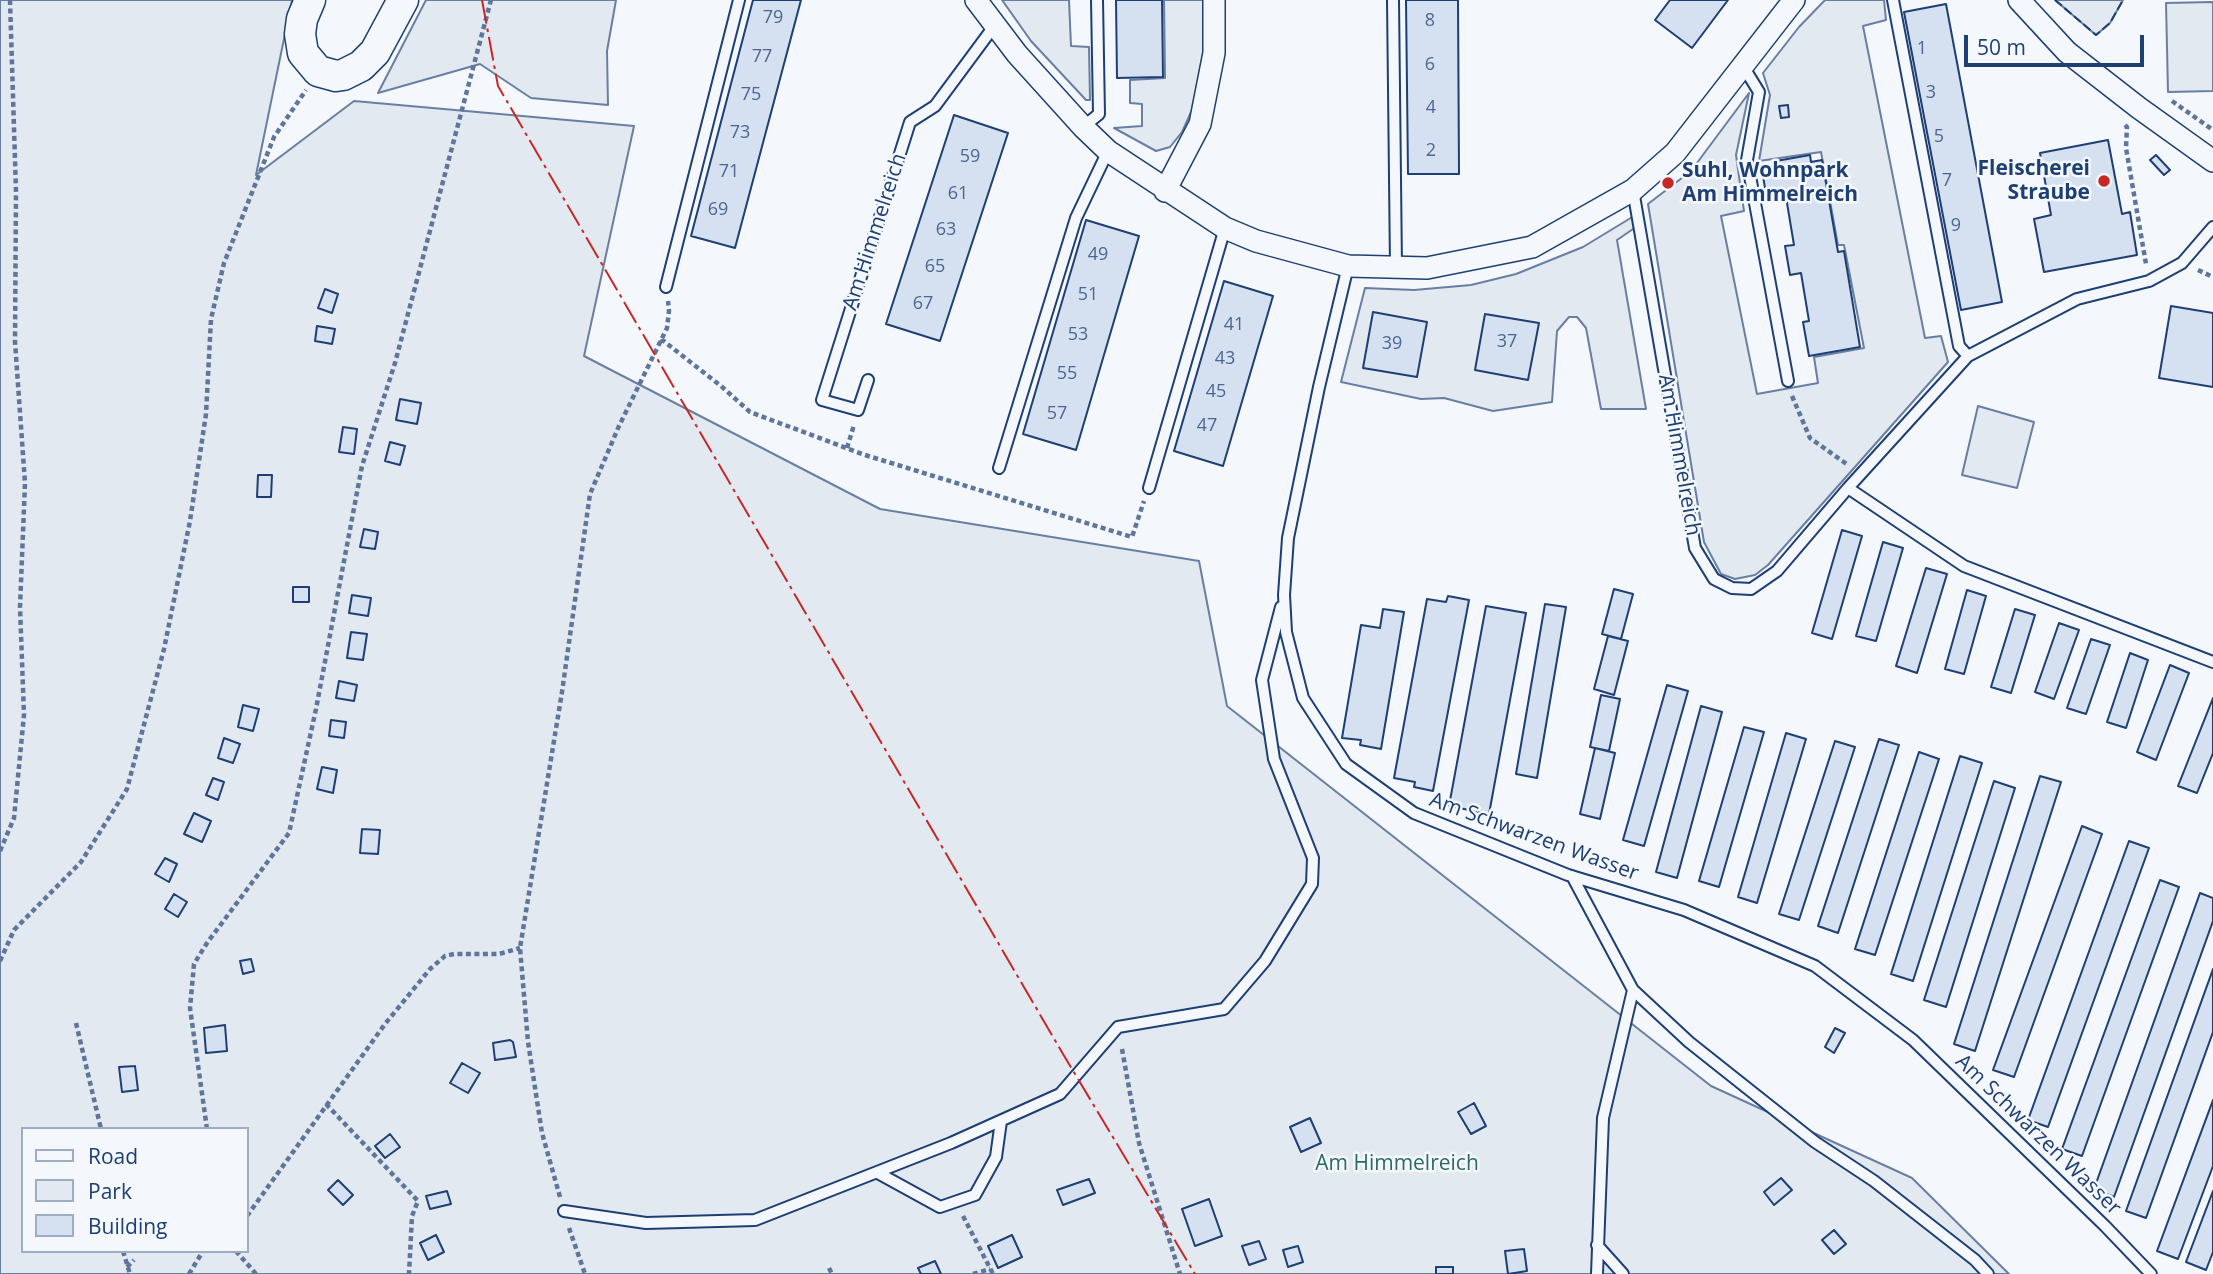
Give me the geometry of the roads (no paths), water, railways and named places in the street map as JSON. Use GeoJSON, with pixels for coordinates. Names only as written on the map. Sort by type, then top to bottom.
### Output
{"type":"FeatureCollection","features":[{"type":"Feature","properties":{"kind":"main road"},"geometry":{"type":"LineString","coordinates":[[310,0],[302,19],[300,34],[303,54],[317,71],[330,76],[343,75],[361,66],[375,52],[403,0]]}},
{"type":"Feature","properties":{"kind":"street"},"geometry":{"type":"LineString","coordinates":[[976,0],[1017,54],[1108,151],[1224,228],[1256,242],[1348,266],[1427,268],[1532,247],[1633,190],[1675,153],[1794,0]]}},
{"type":"Feature","properties":{"kind":"street"},"geometry":{"type":"LineString","coordinates":[[1165,191],[1200,124],[1214,53],[1214,0]]}},
{"type":"Feature","properties":{"kind":"street"},"geometry":{"type":"LineString","coordinates":[[2019,0],[2067,52],[2213,161]]}},
{"type":"Feature","properties":{"kind":"lane"},"geometry":{"type":"LineString","coordinates":[[666,286],[739,0]]}},
{"type":"Feature","properties":{"kind":"lane"},"geometry":{"type":"LineString","coordinates":[[1083,127],[1099,114],[1097,0]]}},
{"type":"Feature","properties":{"kind":"lane"},"geometry":{"type":"LineString","coordinates":[[1393,0],[1396,267]]}},
{"type":"Feature","properties":{"kind":"lane"},"geometry":{"type":"LineString","coordinates":[[1893,0],[1959,346],[1968,356],[2077,299],[2149,281],[2182,263],[2213,227]]}},
{"type":"Feature","properties":{"kind":"lane","name":"Am Himmelreich"},"geometry":{"type":"LineString","coordinates":[[869,380],[858,410],[821,400],[910,122],[936,106],[995,25]]}},
{"type":"Feature","properties":{"kind":"lane"},"geometry":{"type":"LineString","coordinates":[[1743,66],[1759,92],[1747,160],[1788,381]]}},
{"type":"Feature","properties":{"kind":"lane"},"geometry":{"type":"LineString","coordinates":[[999,468],[1076,218],[1108,151]]}},
{"type":"Feature","properties":{"kind":"lane","name":"Am Himmelreich"},"geometry":{"type":"LineString","coordinates":[[1633,190],[1695,548],[1714,579],[1732,588],[1751,589],[1777,571],[1968,356]]}},
{"type":"Feature","properties":{"kind":"lane"},"geometry":{"type":"LineString","coordinates":[[1149,488],[1224,228]]}},
{"type":"Feature","properties":{"kind":"lane","name":"Am Schwarzen Wasser"},"geometry":{"type":"LineString","coordinates":[[1348,266],[1319,387],[1289,538],[1284,595],[1286,632],[1303,698],[1346,764],[1414,813],[1572,876],[1684,909],[1815,966],[1913,1040],[2151,1274]]}},
{"type":"Feature","properties":{"kind":"lane"},"geometry":{"type":"LineString","coordinates":[[1848,488],[1964,566],[2213,662]]}},
{"type":"Feature","properties":{"kind":"lane"},"geometry":{"type":"LineString","coordinates":[[564,1211],[646,1223],[755,1220],[878,1173],[1060,1094],[1118,1027],[1224,1009],[1265,961],[1312,884],[1313,858],[1274,759],[1262,680],[1284,595]]}},
{"type":"Feature","properties":{"kind":"lane"},"geometry":{"type":"LineString","coordinates":[[1572,876],[1633,990],[1700,1050],[1815,1142],[1874,1181],[1975,1260],[1988,1274]]}},
{"type":"Feature","properties":{"kind":"lane"},"geometry":{"type":"LineString","coordinates":[[1597,1274],[1603,1118],[1633,990]]}},
{"type":"Feature","properties":{"kind":"lane"},"geometry":{"type":"LineString","coordinates":[[878,1173],[940,1207],[975,1195],[996,1157],[1001,1121]]}},
{"type":"Feature","properties":{"kind":"lane"},"geometry":{"type":"LineString","coordinates":[[1597,1245],[1623,1274]]}},
{"type":"Feature","properties":{"kind":"place","name":"Fleischerei Straube"},"geometry":{"type":"Point","coordinates":[2104,181]}},
{"type":"Feature","properties":{"kind":"place","name":"Suhl, Wohnpark Am Himmelreich"},"geometry":{"type":"Point","coordinates":[1668,183]}}]}
